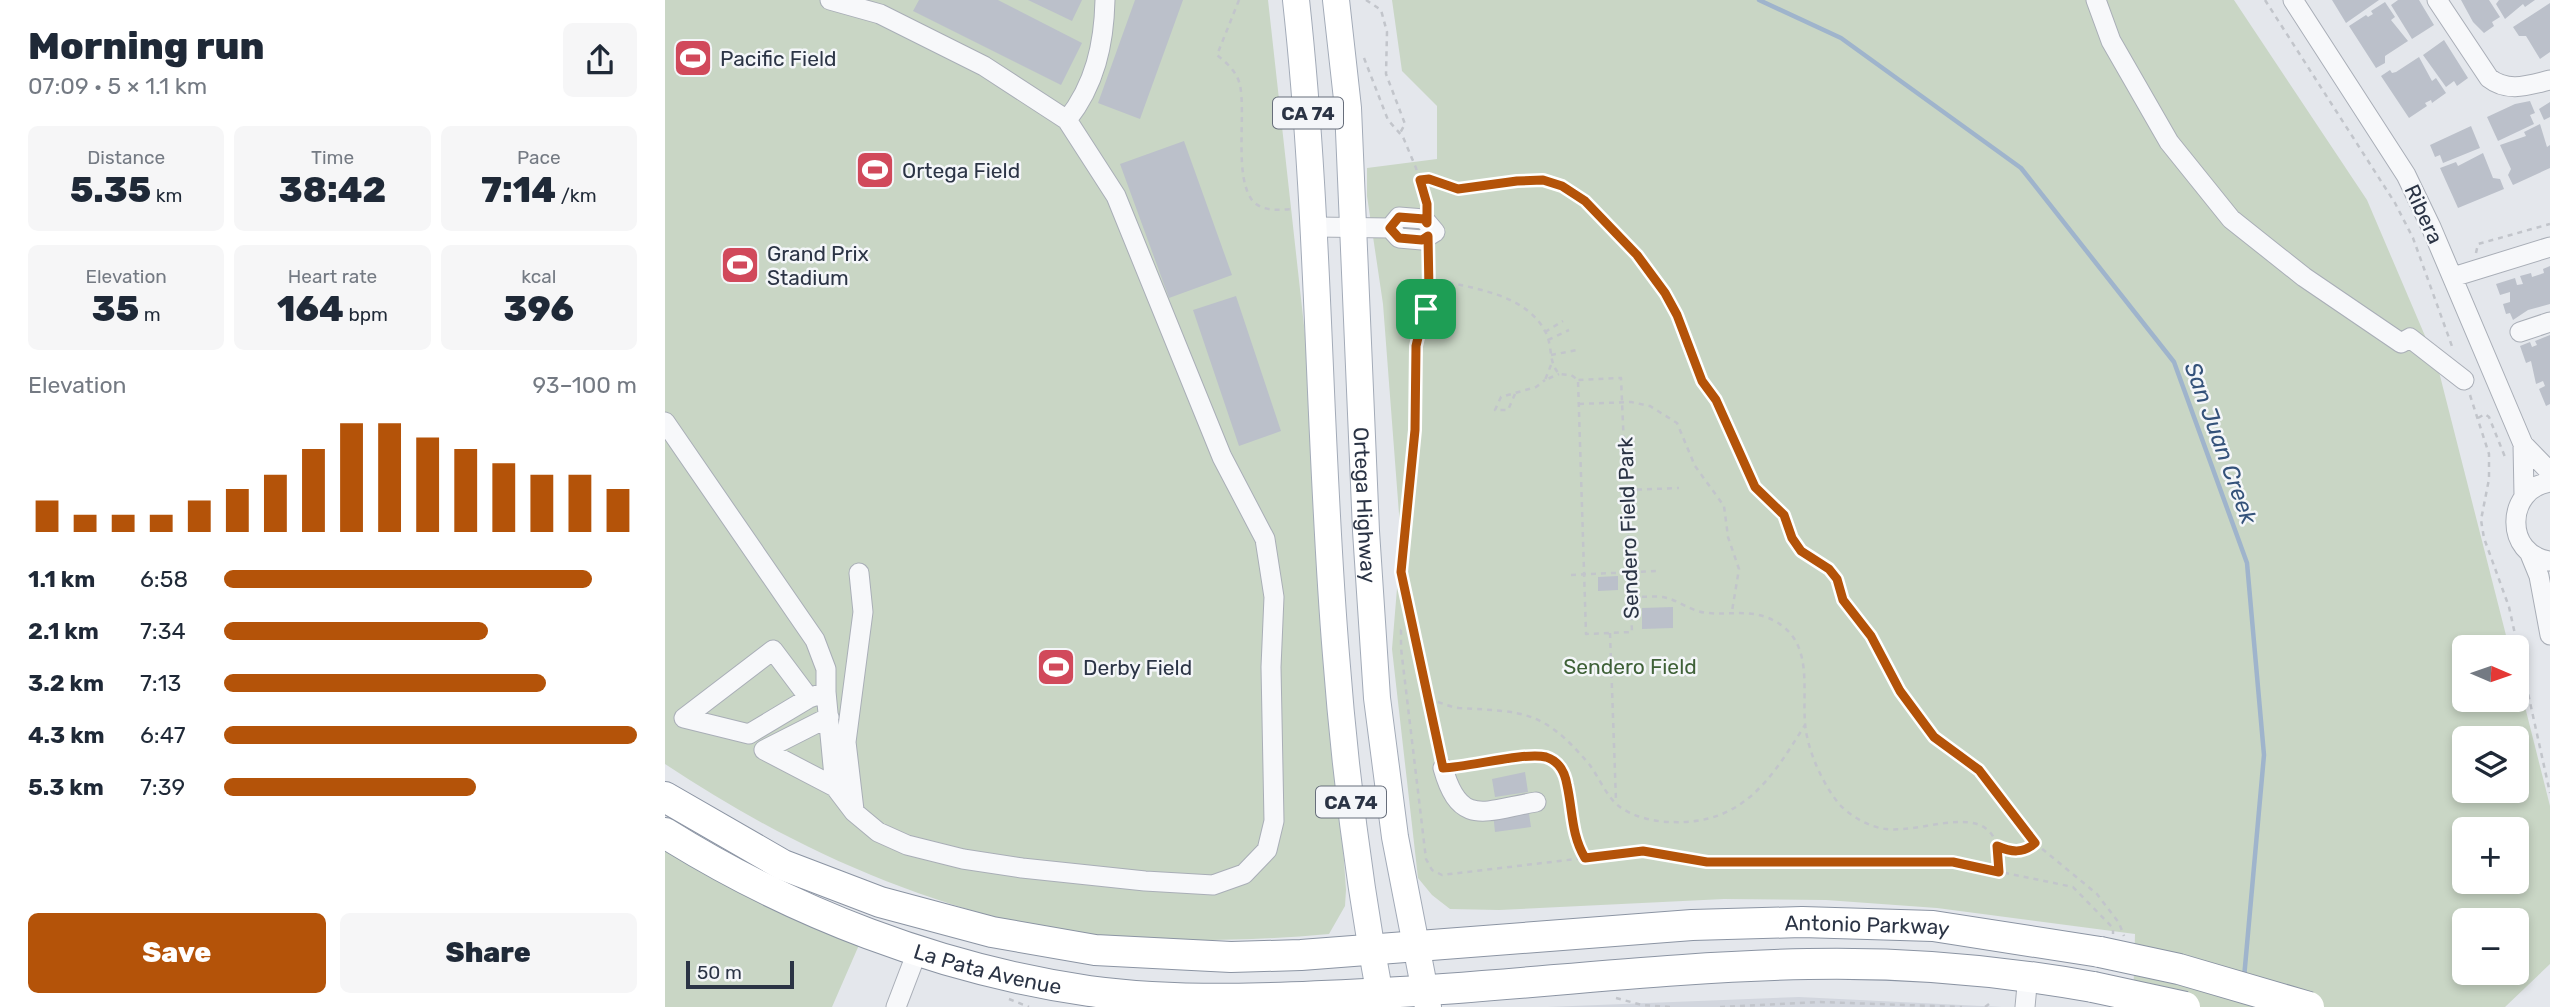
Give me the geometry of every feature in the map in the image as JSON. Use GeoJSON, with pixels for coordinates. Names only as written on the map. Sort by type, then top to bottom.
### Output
{"type":"FeatureCollection","features":[{"type":"Feature","properties":{"kind":"highway","name":"La Pata Avenue"},"geometry":{"type":"LineString","coordinates":[[665,797],[783,865],[904,910],[992,932],[1095,950],[1231,957],[1415,944]]}},
{"type":"Feature","properties":{"kind":"highway","name":"La Pata Avenue"},"geometry":{"type":"LineString","coordinates":[[665,833],[703,857],[808,909],[917,951],[1034,981],[1093,991],[1226,999],[1381,1000]]}},
{"type":"Feature","properties":{"kind":"highway","name":"Antonio Parkway"},"geometry":{"type":"LineString","coordinates":[[1415,944],[1736,922],[1933,926],[2101,948],[2309,1007]]}},
{"type":"Feature","properties":{"kind":"highway"},"geometry":{"type":"LineString","coordinates":[[917,951],[923,939],[942,938],[970,942],[992,932]]}},
{"type":"Feature","properties":{"kind":"highway"},"geometry":{"type":"LineString","coordinates":[[2028,975],[2068,955],[2101,948]]}},
{"type":"Feature","properties":{"kind":"highway","name":"Antonio Parkway"},"geometry":{"type":"LineString","coordinates":[[1381,1000],[1426,999],[1807,964],[1932,967],[2028,975],[2185,1007]]}},
{"type":"Feature","properties":{"kind":"main road","name":"Ortega Highway"},"geometry":{"type":"LineString","coordinates":[[1296,0],[1315,217],[1335,654],[1346,758],[1381,1000]]}},
{"type":"Feature","properties":{"kind":"main road","name":"Ortega Highway"},"geometry":{"type":"LineString","coordinates":[[1337,7],[1348,108],[1355,228],[1376,685],[1395,837],[1426,999]]}},
{"type":"Feature","properties":{"kind":"street"},"geometry":{"type":"LineString","coordinates":[[830,0],[885,17],[984,66],[1067,120],[1116,196],[1222,457],[1265,539],[1274,597],[1271,667],[1274,821],[1267,850],[1244,874],[1213,885],[1145,881],[963,859],[907,845],[878,832],[854,811],[835,786],[764,750],[749,734],[684,718],[773,650],[818,695],[829,717],[835,786]]}},
{"type":"Feature","properties":{"kind":"street"},"geometry":{"type":"LineString","coordinates":[[885,17],[897,0]]}},
{"type":"Feature","properties":{"kind":"street"},"geometry":{"type":"LineString","coordinates":[[1067,120],[1081,102],[1098,65],[1105,0]]}},
{"type":"Feature","properties":{"kind":"street"},"geometry":{"type":"LineString","coordinates":[[2096,0],[2111,41],[2169,142],[2231,219],[2362,319],[2401,343],[2410,338],[2464,380]]}},
{"type":"Feature","properties":{"kind":"street","name":"Ribera"},"geometry":{"type":"LineString","coordinates":[[2293,0],[2406,176],[2453,277],[2523,444],[2550,472]]}},
{"type":"Feature","properties":{"kind":"street"},"geometry":{"type":"LineString","coordinates":[[2437,0],[2489,78],[2497,84],[2517,88],[2550,80]]}},
{"type":"Feature","properties":{"kind":"street"},"geometry":{"type":"LineString","coordinates":[[1315,217],[1355,228],[1390,228],[1399,217],[1424,219],[1428,230]]}},
{"type":"Feature","properties":{"kind":"street"},"geometry":{"type":"LineString","coordinates":[[2453,277],[2550,247]]}},
{"type":"Feature","properties":{"kind":"street"},"geometry":{"type":"LineString","coordinates":[[2520,332],[2550,322]]}},
{"type":"Feature","properties":{"kind":"street"},"geometry":{"type":"LineString","coordinates":[[665,422],[815,640],[826,669],[818,695],[749,734]]}},
{"type":"Feature","properties":{"kind":"street","name":"Ribera"},"geometry":{"type":"LineString","coordinates":[[2523,444],[2524,495],[2517,507],[2516,533],[2530,554],[2549,609],[2550,635]]}},
{"type":"Feature","properties":{"kind":"street"},"geometry":{"type":"LineString","coordinates":[[2524,495],[2534,487],[2550,482]]}},
{"type":"Feature","properties":{"kind":"street"},"geometry":{"type":"LineString","coordinates":[[2530,554],[2550,561]]}},
{"type":"Feature","properties":{"kind":"street"},"geometry":{"type":"LineString","coordinates":[[854,811],[846,742],[863,624],[859,573]]}},
{"type":"Feature","properties":{"kind":"street"},"geometry":{"type":"LineString","coordinates":[[764,750],[829,717]]}},
{"type":"Feature","properties":{"kind":"street"},"geometry":{"type":"LineString","coordinates":[[1443,768],[1454,799],[1464,809],[1476,811],[1537,802]]}},
{"type":"Feature","properties":{"kind":"street"},"geometry":{"type":"LineString","coordinates":[[896,1007],[917,951]]}},
{"type":"Feature","properties":{"kind":"street"},"geometry":{"type":"LineString","coordinates":[[2025,1007],[2028,975]]}},
{"type":"Feature","properties":{"kind":"path"},"geometry":{"type":"LineString","coordinates":[[1240,0],[1217,55],[1231,68],[1240,83],[1245,181],[1252,200],[1264,208],[1315,217]]}},
{"type":"Feature","properties":{"kind":"path"},"geometry":{"type":"LineString","coordinates":[[1366,0],[1381,10],[1387,32],[1386,74],[1405,124],[1400,134]]}},
{"type":"Feature","properties":{"kind":"path"},"geometry":{"type":"LineString","coordinates":[[1362,49],[1388,120],[1400,134],[1420,180],[1427,204],[1429,278],[1426,309],[1416,346],[1415,430],[1401,572],[1443,768],[1535,756],[1554,761],[1562,768],[1565,777],[1571,822],[1585,858]]}},
{"type":"Feature","properties":{"kind":"path"},"geometry":{"type":"LineString","coordinates":[[1420,180],[1429,179],[1458,189],[1543,180],[1562,186],[1585,201],[1637,255],[1659,284],[1677,315],[1702,381],[1716,400],[1755,487],[1784,515],[1792,538],[1801,551],[1829,569],[1837,579],[1843,600],[1871,636],[1900,691],[1934,737],[1979,770],[2035,843],[2092,889]]}},
{"type":"Feature","properties":{"kind":"path"},"geometry":{"type":"LineString","coordinates":[[1429,278],[1515,301],[1529,312],[1548,340],[1552,365],[1545,380]]}},
{"type":"Feature","properties":{"kind":"path"},"geometry":{"type":"LineString","coordinates":[[1545,332],[1563,321]]}},
{"type":"Feature","properties":{"kind":"path"},"geometry":{"type":"LineString","coordinates":[[1548,340],[1569,330]]}},
{"type":"Feature","properties":{"kind":"path"},"geometry":{"type":"LineString","coordinates":[[1551,355],[1577,350]]}},
{"type":"Feature","properties":{"kind":"path"},"geometry":{"type":"LineString","coordinates":[[1515,394],[1508,410],[1495,410],[1497,401],[1515,394],[1536,387],[1559,374],[1552,365]]}},
{"type":"Feature","properties":{"kind":"path","name":"Sendero Field Park"},"geometry":{"type":"LineString","coordinates":[[1559,374],[1571,374],[1578,380],[1621,377],[1632,632],[1586,634],[1578,380]]}},
{"type":"Feature","properties":{"kind":"path"},"geometry":{"type":"LineString","coordinates":[[1579,404],[1623,402],[1650,406],[1677,423],[1695,466],[1724,506],[1728,537],[1739,569],[1732,611]]}},
{"type":"Feature","properties":{"kind":"path"},"geometry":{"type":"LineString","coordinates":[[1626,490],[1679,488]]}},
{"type":"Feature","properties":{"kind":"path"},"geometry":{"type":"LineString","coordinates":[[1571,575],[1656,571]]}},
{"type":"Feature","properties":{"kind":"path"},"geometry":{"type":"LineString","coordinates":[[1631,597],[1666,597],[1686,609],[1709,614],[1732,611],[1764,617],[1779,624],[1791,636],[1803,659],[1807,678],[1805,724],[1819,771],[1832,796],[1847,812],[1868,824],[1887,829],[1966,821],[1991,834],[1997,846],[1999,872]]}},
{"type":"Feature","properties":{"kind":"path"},"geometry":{"type":"LineString","coordinates":[[1411,625],[1401,629],[1404,687],[1424,846],[1432,870],[1442,876],[1643,851],[1707,862],[1953,862],[2073,887],[2113,928],[2101,948]]}},
{"type":"Feature","properties":{"kind":"path"},"geometry":{"type":"LineString","coordinates":[[1610,633],[1616,803]]}},
{"type":"Feature","properties":{"kind":"path"},"geometry":{"type":"LineString","coordinates":[[1428,701],[1436,701],[1450,707],[1505,709],[1536,718],[1566,737],[1616,803],[1632,813],[1660,822],[1684,823],[1716,817],[1738,807],[1774,773],[1805,724]]}},
{"type":"Feature","properties":{"kind":"path"},"geometry":{"type":"LineString","coordinates":[[1997,846],[2020,851],[2035,843]]}},
{"type":"Feature","properties":{"kind":"path"},"geometry":{"type":"LineString","coordinates":[[1607,996],[1642,1005],[1671,1007]]}},
{"type":"Feature","properties":{"kind":"path"},"geometry":{"type":"LineString","coordinates":[[1985,1007],[1993,1000]]}},
{"type":"Feature","properties":{"kind":"path"},"geometry":{"type":"LineString","coordinates":[[1720,1007],[1820,1002],[1962,1007]]}},
{"type":"Feature","properties":{"kind":"shaded area"},"geometry":{"type":"Polygon","coordinates":[[[1799,997],[2002,1007],[1547,1007],[1799,997]]]}},
{"type":"Feature","properties":{"kind":"green space"},"geometry":{"type":"Polygon","coordinates":[[[665,0],[1268,0],[1313,407],[1346,890],[1345,906],[1329,934],[1226,940],[1116,939],[1042,928],[984,914],[873,876],[819,852],[715,796],[665,764],[665,0]]]}},
{"type":"Feature","properties":{"kind":"green space","name":"Sendero Field"},"geometry":{"type":"Polygon","coordinates":[[[1392,0],[2234,0],[2367,200],[2437,364],[2506,635],[2452,635],[2452,712],[2526,712],[2550,806],[2550,964],[2529,984],[2529,908],[2452,908],[2452,985],[2528,985],[2505,1007],[2133,1007],[2135,934],[1937,908],[1826,900],[1724,899],[1499,910],[1450,909],[1432,895],[1418,878],[1392,649],[1401,540],[1383,304],[1367,196],[1367,168],[1437,159],[1437,106],[1402,71],[1392,0]]]}},
{"type":"Feature","properties":{"kind":"green space"},"geometry":{"type":"Polygon","coordinates":[[[665,849],[859,945],[832,1007],[665,1007],[665,849]]]}},
{"type":"Feature","properties":{"kind":"building"},"geometry":{"type":"Polygon","coordinates":[[[919,0],[998,0],[1082,43],[1061,85],[913,11],[919,0]]]}},
{"type":"Feature","properties":{"kind":"building"},"geometry":{"type":"Polygon","coordinates":[[[1028,0],[1082,0],[1072,21],[1028,0]]]}},
{"type":"Feature","properties":{"kind":"building"},"geometry":{"type":"Polygon","coordinates":[[[1135,0],[1183,0],[1140,119],[1098,103],[1135,0]]]}},
{"type":"Feature","properties":{"kind":"building"},"geometry":{"type":"Polygon","coordinates":[[[2332,0],[2379,0],[2346,23],[2332,0]]]}},
{"type":"Feature","properties":{"kind":"building"},"geometry":{"type":"Polygon","coordinates":[[[2398,0],[2419,0],[2434,25],[2412,39],[2391,5],[2398,0]]]}},
{"type":"Feature","properties":{"kind":"building"},"geometry":{"type":"Polygon","coordinates":[[[2461,0],[2489,0],[2500,17],[2492,22],[2494,26],[2484,33],[2473,22],[2461,0]]]}},
{"type":"Feature","properties":{"kind":"building"},"geometry":{"type":"Polygon","coordinates":[[[2499,0],[2535,0],[2525,7],[2523,4],[2505,19],[2496,4],[2499,0]]]}},
{"type":"Feature","properties":{"kind":"building"},"geometry":{"type":"Polygon","coordinates":[[[2385,2],[2395,17],[2391,20],[2408,41],[2385,56],[2385,63],[2376,68],[2349,26],[2366,15],[2368,17],[2373,14],[2371,11],[2385,2]]]}},
{"type":"Feature","properties":{"kind":"building"},"geometry":{"type":"Polygon","coordinates":[[[2550,3],[2550,52],[2540,59],[2526,36],[2519,36],[2513,27],[2550,3]]]}},
{"type":"Feature","properties":{"kind":"building"},"geometry":{"type":"Polygon","coordinates":[[[2444,40],[2468,78],[2457,86],[2454,81],[2446,87],[2423,55],[2444,40]]]}},
{"type":"Feature","properties":{"kind":"building"},"geometry":{"type":"Polygon","coordinates":[[[2419,57],[2432,81],[2436,78],[2446,93],[2432,103],[2431,100],[2425,103],[2427,106],[2409,118],[2381,76],[2390,70],[2392,73],[2396,72],[2419,57]]]}},
{"type":"Feature","properties":{"kind":"building"},"geometry":{"type":"Polygon","coordinates":[[[2530,101],[2535,113],[2530,115],[2534,124],[2498,141],[2487,117],[2515,104],[2530,101]]]}},
{"type":"Feature","properties":{"kind":"building"},"geometry":{"type":"Polygon","coordinates":[[[2550,102],[2550,117],[2544,120],[2539,109],[2550,102]]]}},
{"type":"Feature","properties":{"kind":"building"},"geometry":{"type":"Polygon","coordinates":[[[2540,124],[2547,147],[2550,145],[2550,168],[2513,185],[2508,175],[2511,169],[2500,145],[2526,136],[2524,132],[2540,124]]]}},
{"type":"Feature","properties":{"kind":"building"},"geometry":{"type":"Polygon","coordinates":[[[2471,126],[2480,148],[2443,163],[2440,155],[2435,157],[2430,145],[2471,126]]]}},
{"type":"Feature","properties":{"kind":"building"},"geometry":{"type":"Polygon","coordinates":[[[1184,141],[1232,275],[1169,298],[1120,164],[1184,141]]]}},
{"type":"Feature","properties":{"kind":"building"},"geometry":{"type":"Polygon","coordinates":[[[2483,153],[2493,178],[2500,179],[2504,189],[2458,208],[2440,168],[2456,162],[2458,166],[2483,153]]]}},
{"type":"Feature","properties":{"kind":"building"},"geometry":{"type":"Polygon","coordinates":[[[2550,266],[2550,304],[2528,310],[2513,320],[2510,313],[2506,314],[2503,304],[2510,302],[2510,292],[2500,295],[2496,284],[2515,278],[2517,285],[2523,284],[2520,276],[2531,273],[2532,277],[2544,273],[2543,269],[2550,266]]]}},
{"type":"Feature","properties":{"kind":"building"},"geometry":{"type":"Polygon","coordinates":[[[1236,296],[1281,431],[1239,446],[1193,310],[1236,296]]]}},
{"type":"Feature","properties":{"kind":"building"},"geometry":{"type":"Polygon","coordinates":[[[2550,335],[2550,404],[2546,406],[2539,389],[2545,386],[2543,381],[2536,384],[2531,361],[2526,363],[2520,346],[2530,342],[2532,347],[2537,345],[2535,341],[2550,335]]]}},
{"type":"Feature","properties":{"kind":"building"},"geometry":{"type":"Polygon","coordinates":[[[1618,576],[1618,590],[1598,591],[1598,577],[1618,576]]]}},
{"type":"Feature","properties":{"kind":"building"},"geometry":{"type":"Polygon","coordinates":[[[1673,607],[1673,628],[1642,629],[1642,608],[1673,607]]]}},
{"type":"Feature","properties":{"kind":"building"},"geometry":{"type":"Polygon","coordinates":[[[1525,772],[1528,792],[1495,797],[1492,779],[1525,772]]]}},
{"type":"Feature","properties":{"kind":"building"},"geometry":{"type":"Polygon","coordinates":[[[1528,807],[1531,827],[1495,832],[1493,813],[1528,807]]]}},
{"type":"Feature","properties":{"kind":"waterway","name":"San Juan Creek"},"geometry":{"type":"LineString","coordinates":[[1759,0],[1841,38],[2021,168],[2174,362],[2247,563],[2264,755],[2244,978]]}},
{"type":"Feature","properties":{"kind":"place","name":"Pacific Field"},"geometry":{"type":"Point","coordinates":[693,58]}},
{"type":"Feature","properties":{"kind":"place","name":"Ortega Field"},"geometry":{"type":"Point","coordinates":[875,170]}},
{"type":"Feature","properties":{"kind":"place","name":"Grand Prix Stadium"},"geometry":{"type":"Point","coordinates":[740,265]}},
{"type":"Feature","properties":{"kind":"place","name":"Derby Field"},"geometry":{"type":"Point","coordinates":[1056,667]}},
{"type":"Feature","properties":{"kind":"route"},"geometry":{"type":"LineString","coordinates":[[1429,179],[1458,189],[1543,180],[1562,186],[1585,201],[1637,255],[1665,293],[1677,315],[1702,381],[1716,400],[1755,487],[1784,515],[1792,538],[1801,551],[1829,569],[1837,579],[1843,600],[1853,617],[1871,636],[1885,657],[1900,691],[1934,737],[1979,770],[2035,843],[2029,849],[2020,851],[2010,851],[1997,846],[1999,872],[1953,862],[1707,862],[1643,851],[1585,858],[1577,844],[1571,822],[1567,785],[1562,768],[1554,761],[1535,756],[1443,768],[1409,621],[1401,572],[1404,519],[1415,430],[1416,346],[1426,309],[1429,291],[1428,236],[1422,240],[1399,238],[1390,228],[1399,217],[1424,219],[1427,223],[1427,204],[1420,180],[1429,179]]}}]}
